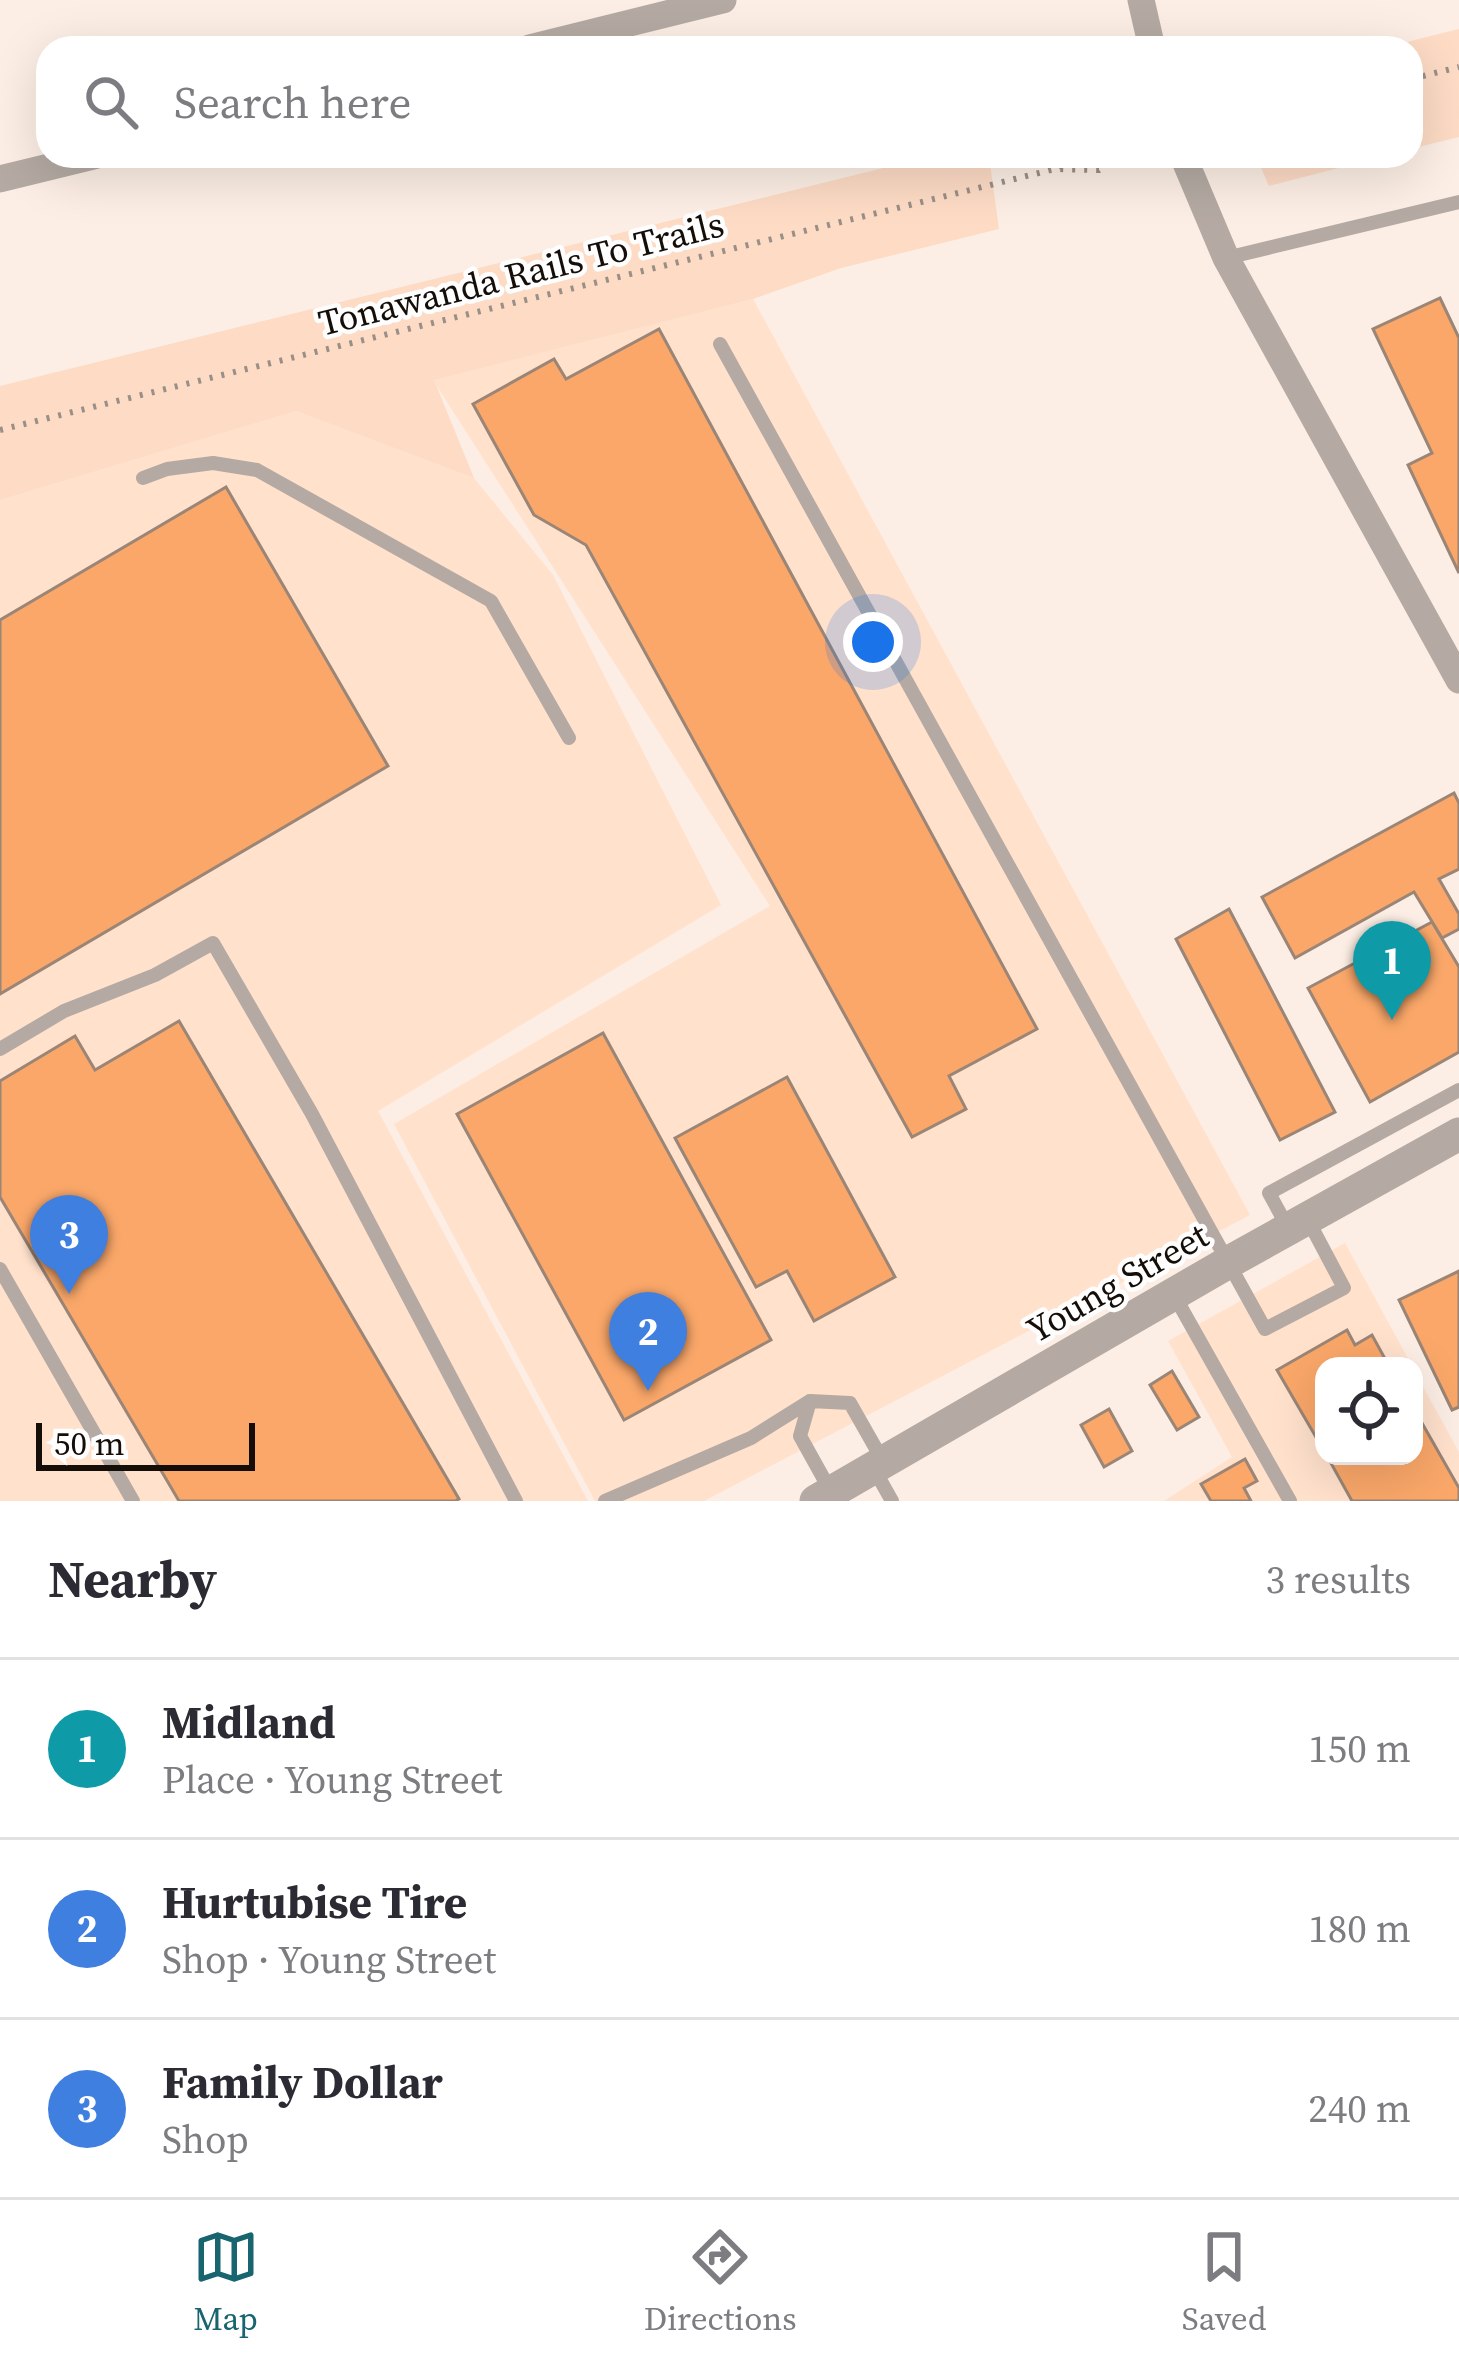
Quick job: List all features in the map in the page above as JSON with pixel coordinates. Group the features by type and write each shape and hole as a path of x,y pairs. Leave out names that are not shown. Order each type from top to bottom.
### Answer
{"street":[{"path":"578,36 723,0"},
{"path":"1141,0 1149,36"},
{"path":"0,179 45,168"},
{"path":"1188,168 1226,258 1459,680"},
{"name":"Young Street","path":"824,1497 1459,1134"}],"lane":[{"path":"1226,258 1459,202"},
{"path":"720,344 1265,1329 1344,1288 1269,1193 1459,1090"},
{"path":"142,478 212,464 257,470 491,601 568,738"},
{"path":"0,1049 64,1011 155,975 213,943 312,1114 516,1501"},
{"path":"0,1269 133,1501"},
{"path":"1174,1294 1290,1501"},
{"path":"810,1401 800,1436 824,1497"},
{"path":"605,1501 751,1438 810,1401 850,1403 892,1501"}],"path":[{"path":"1423,76 1459,67"},
{"name":"Tonawanda Rails To Trails","path":"0,430 1055,169 1102,168"}],"shaded area":[{"path":"1459,29 1459,137 1423,146 1423,38"},
{"path":"883,168 991,168 999,229 841,268 753,299 434,380 474,478 296,411 0,500 0,386"},
{"path":"1261,168 1339,168 1269,186"},
{"path":"753,299 1250,1215 704,1501 595,1501 394,1124 770,906 433,380"},
{"path":"296,411 474,478 553,575 721,905 378,1111 588,1501 0,1501 0,500"},
{"path":"1345,1243 1407,1357 1315,1357 1315,1465 1423,1465 1423,1386 1459,1452 1459,1501 1164,1501 1232,1457 1168,1341"}],"building":[{"path":"1440,298 1459,338 1459,573 1408,465 1432,453 1373,329"},
{"path":"659,329 1037,1029 949,1076 966,1109 912,1137 586,545 534,515 473,404 554,359 566,379"},
{"path":"226,487 388,766 0,994 0,620"},
{"path":"1454,793 1459,803 1459,869 1439,879 1459,914 1459,929 1442,938 1414,892 1295,958 1262,897"},
{"path":"1229,909 1335,1112 1280,1140 1176,939"},
{"path":"1432,922 1459,967 1459,1052 1370,1102 1308,988"},
{"path":"179,1021 459,1499 179,1501 0,1197 0,1081 75,1036 95,1070"},
{"path":"603,1033 771,1340 624,1420 457,1114"},
{"path":"787,1077 895,1277 814,1321 787,1271 756,1287 675,1138"},
{"path":"1459,1271 1459,1407 1452,1410 1399,1300"},
{"path":"1347,1330 1355,1345 1372,1335 1384,1357 1315,1357 1315,1435 1277,1370"},
{"path":"1172,1371 1199,1417 1177,1430 1150,1385"},
{"path":"1109,1409 1132,1451 1104,1467 1081,1425"},
{"path":"1423,1425 1459,1488 1459,1501 1352,1501 1332,1465 1423,1465"},
{"path":"1245,1459 1257,1481 1244,1488 1251,1501 1211,1501 1201,1484"}],"place":[{"name":"Midland","path":"1392,1020"},
{"name":"Family Dollar","path":"69,1294"},
{"name":"Hurtubise Tire","path":"648,1391"}]}
